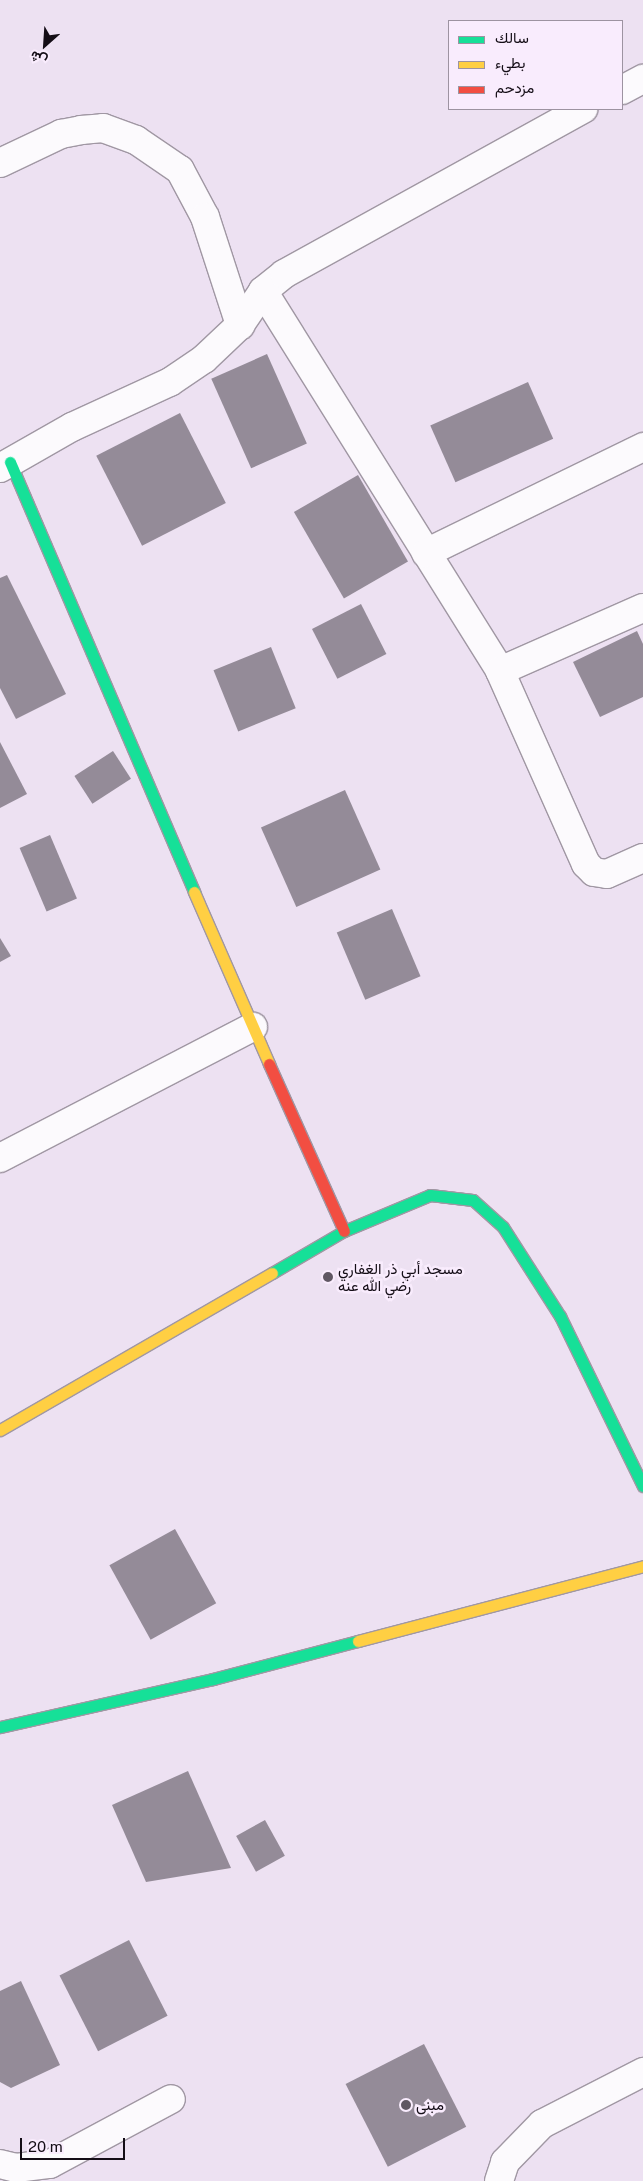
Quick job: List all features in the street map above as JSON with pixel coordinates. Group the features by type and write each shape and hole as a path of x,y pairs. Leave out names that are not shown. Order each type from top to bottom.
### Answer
{"street":[{"path":"623,89 643,79"},
{"path":"344,1231 5,465 72,427 170,382 204,359 240,324 263,291 284,274 582,110"},
{"path":"0,163 61,134 81,130 103,128 144,145 180,170 205,217 240,324"},
{"path":"263,291 500,671 586,864 594,872 607,874 643,858"},
{"path":"426,553 643,447"},
{"path":"500,671 643,608"},
{"path":"0,1158 253,1027"},
{"path":"0,1430 344,1231 430,1195 473,1200 503,1227 560,1316 643,1486"},
{"path":"0,1727 213,1679 643,1566"},
{"path":"499,2181 505,2162 542,2124 643,2072"},
{"path":"0,2164 16,2168 50,2164 171,2099"}],"building":[{"path":"267,354 307,444 251,468 211,379"},
{"path":"528,382 553,439 455,482 430,426"},
{"path":"180,413 226,503 142,546 96,456"},
{"path":"358,475 408,562 344,599 294,512"},
{"path":"7,575 66,694 16,719 0,688 0,578"},
{"path":"361,604 386,654 337,679 312,629"},
{"path":"637,631 643,644 643,697 600,717 573,662"},
{"path":"271,647 296,708 238,731 214,670"},
{"path":"0,742 27,794 0,808"},
{"path":"113,751 131,779 92,804 74,776"},
{"path":"345,790 380,869 296,907 261,827"},
{"path":"50,835 77,899 47,911 20,848"},
{"path":"392,909 421,976 365,1000 337,932"},
{"path":"0,938 11,956 0,962"},
{"path":"175,1529 216,1603 151,1640 109,1565"},
{"path":"188,1771 231,1868 146,1882 112,1805"},
{"path":"265,1820 285,1856 256,1872 236,1836"},
{"path":"129,1940 168,2016 98,2051 60,1975"},
{"path":"21,1981 60,2065 11,2088 0,2082 0,1991"},
{"name":"مبنى","path":"424,2044 466,2127 388,2167 346,2084"}],"traffic: fast":[{"path":"10,462 194,892"},
{"path":"272,1273 344,1231 430,1195 473,1200 503,1227 560,1316 643,1486"},
{"path":"0,1727 213,1679 358,1641"}],"traffic: slow":[{"path":"194,892 269,1064"},
{"path":"0,1430 272,1273"},
{"path":"358,1641 643,1566"}],"traffic: jam":[{"path":"269,1064 344,1231"}],"place":[{"name":"مسجد أبي ذر الغفاري رضي الله عنه","path":"328,1277"},
{"name":"مبنى","path":"406,2105"}]}
